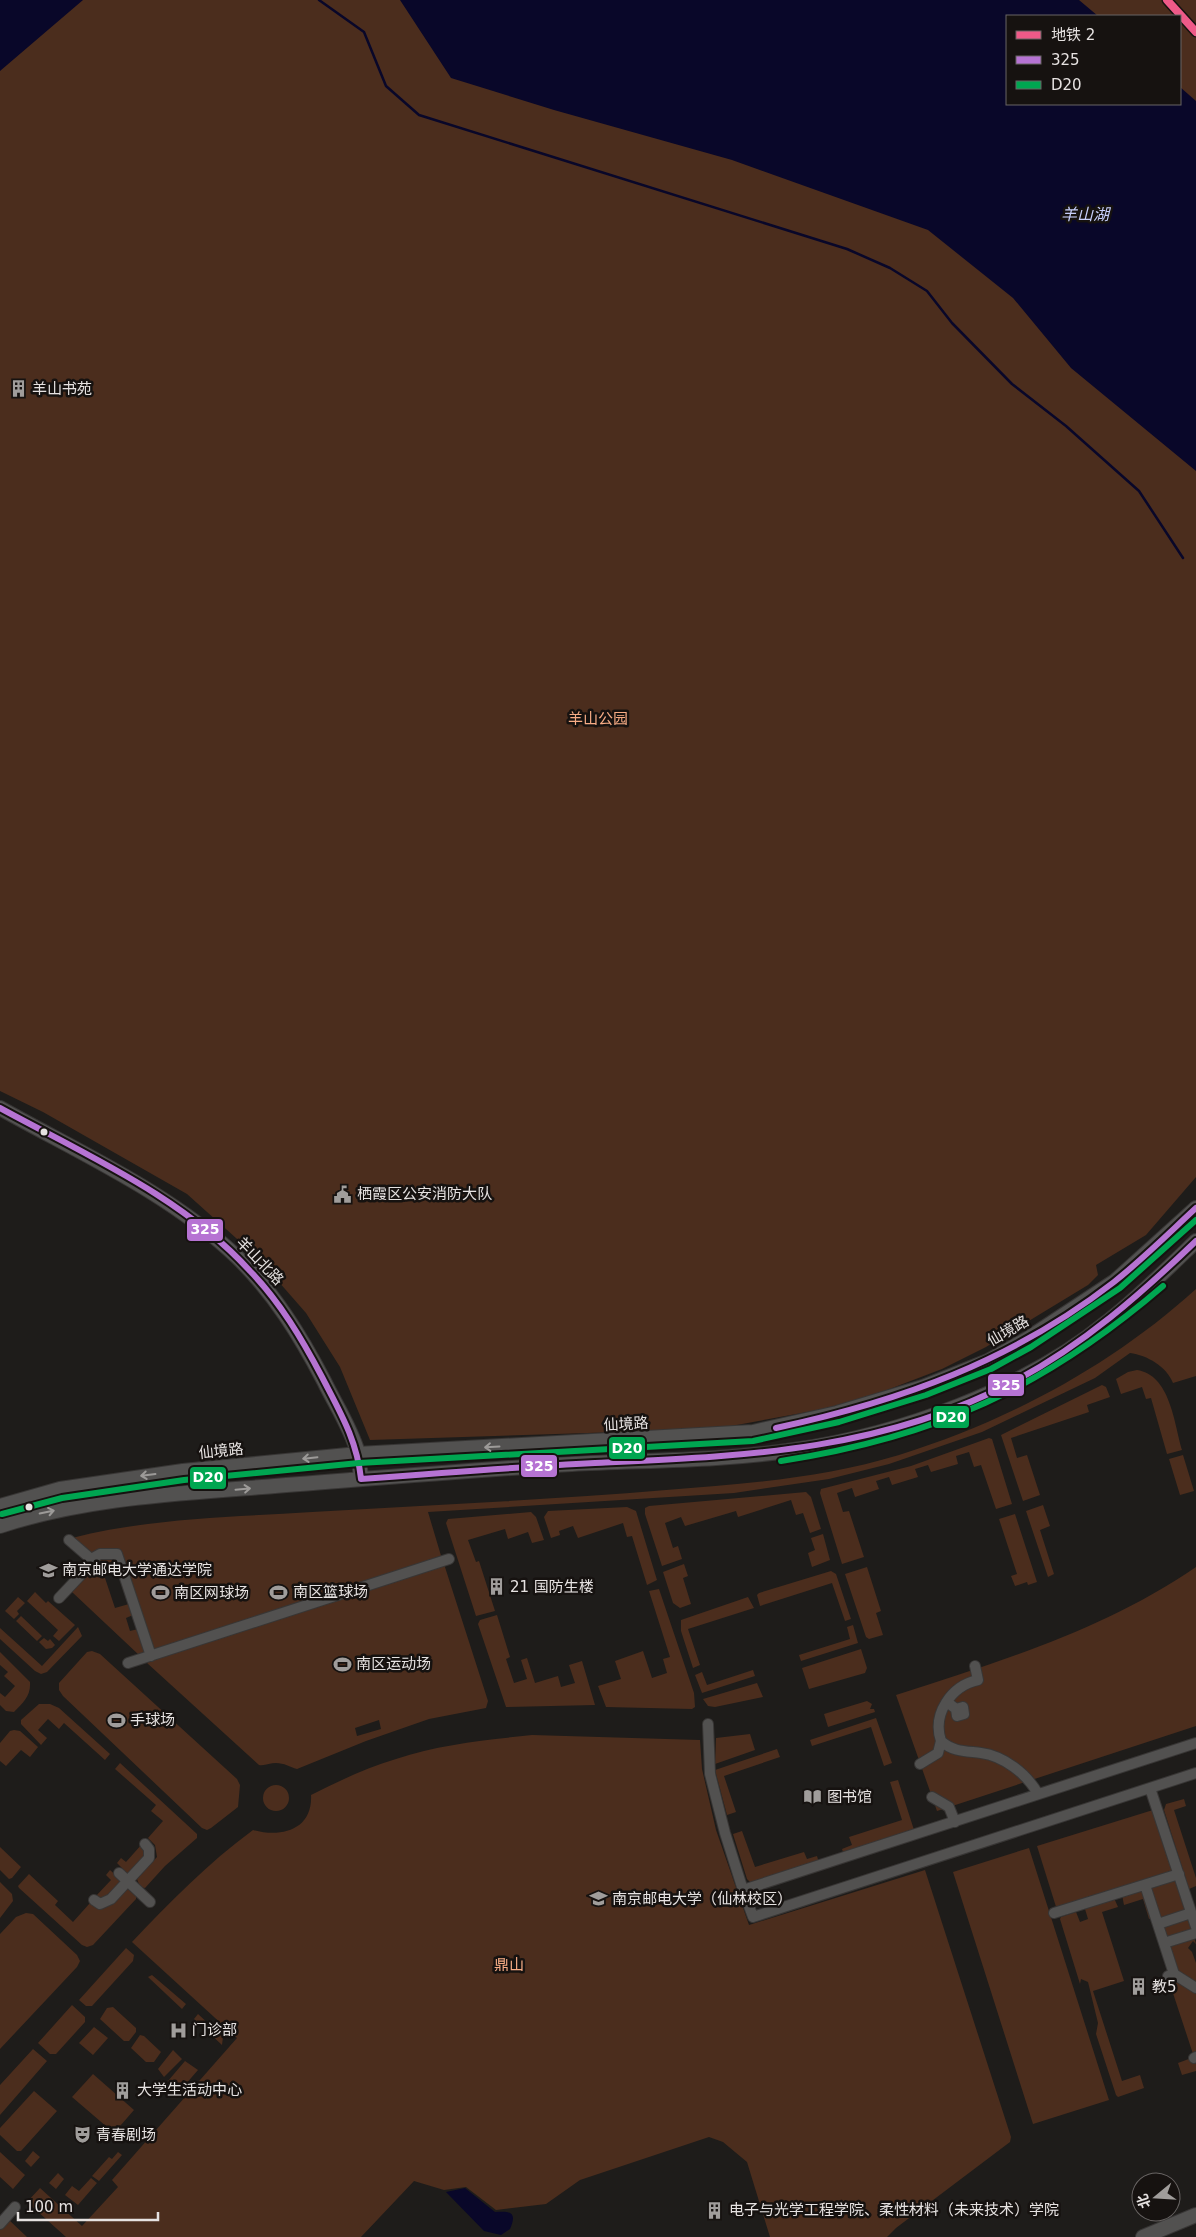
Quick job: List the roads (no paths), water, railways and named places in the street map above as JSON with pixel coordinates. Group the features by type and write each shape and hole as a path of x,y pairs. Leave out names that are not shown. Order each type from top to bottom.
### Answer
{"main road":[{"name":"羊山北路","path":"0,1108 159,1197 198,1224 237,1257 275,1300 300,1334 347,1426 358,1454 361,1479"},
{"name":"仙境路","path":"0,1506 60,1489 122,1478 358,1454 753,1432 838,1413 923,1387 988,1361 1027,1339 1116,1281 1196,1208"},
{"path":"0,1526 36,1514 131,1498 570,1464 748,1456 848,1440 904,1424 980,1397 1047,1362 1105,1324 1196,1241"},
{"path":"1143,2237 1196,2215"}],"street":[{"path":"59,1598 94,1561 69,1540"},
{"path":"91,1559 100,1554 117,1554 151,1656"},
{"path":"128,1663 449,1559"},
{"path":"920,1764 938,1753 941,1741 940,1714 957,1689 978,1680 975,1666"},
{"path":"947,1702 956,1710"},
{"path":"708,1724 710,1774 724,1833 752,1917 1196,1773"},
{"path":"941,1741 954,1750 992,1755 1024,1774 1031,1781 1038,1794"},
{"path":"743,1890 1196,1743"},
{"path":"1150,1788 1196,1927"},
{"path":"932,1797 949,1807 955,1822"},
{"path":"94,1900 100,1904 107,1903 129,1882 149,1858 149,1849 145,1844"},
{"path":"119,1872 150,1902"},
{"path":"1054,1913 1179,1874"},
{"path":"1145,1885 1164,1943 1171,1975 1196,1988"},
{"path":"1158,1924 1191,1913"},
{"path":"1164,1943 1196,1933"},
{"path":"0,2224 15,2207"}],"water":[{"path":"0,0 83,0 0,71"},
{"name":"羊山湖","path":"400,0 1079,0 1097,15 1006,15 1006,105 1181,105 1181,88 1196,101 1196,471 1071,368 1013,298 928,230 732,160 554,110 451,78"},
{"path":"465,2188 495,2212 511,2213 513,2219 510,2229 501,2235 484,2231 446,2192"}],"waterway":[{"path":"319,0 364,32 386,86 419,115 847,249 890,268 927,291 952,323 1012,384 1066,426 1139,491 1183,558"}],"metro line":[{"name":"2","path":"1167,0 1181,15"},
{"name":"2","path":"1181,15 1196,32"}],"place":[{"name":"羊山书苑","path":"18,389"},
{"name":"栖霞区公安消防大队","path":"343,1194"},
{"name":"南京邮电大学通达学院","path":"48,1570"},
{"name":"21 国防生楼","path":"496,1587"},
{"name":"南区篮球场","path":"279,1592"},
{"name":"南区网球场","path":"160,1593"},
{"name":"南区运动场","path":"342,1664"},
{"name":"手球场","path":"116,1720"},
{"name":"图书馆","path":"813,1797"},
{"name":"南京邮电大学（仙林校区）","path":"598,1899"},
{"name":"教5","path":"1138,1987"},
{"name":"门诊部","path":"178,2030"},
{"name":"大学生活动中心","path":"123,2090"},
{"name":"青春剧场","path":"82,2135"},
{"name":"电子与光学工程学院、柔性材料（未来技术）学院","path":"715,2210"}],"park label":[{"name":"羊山公园","path":"598,719"},
{"name":"鼎山","path":"509,1965"}]}
